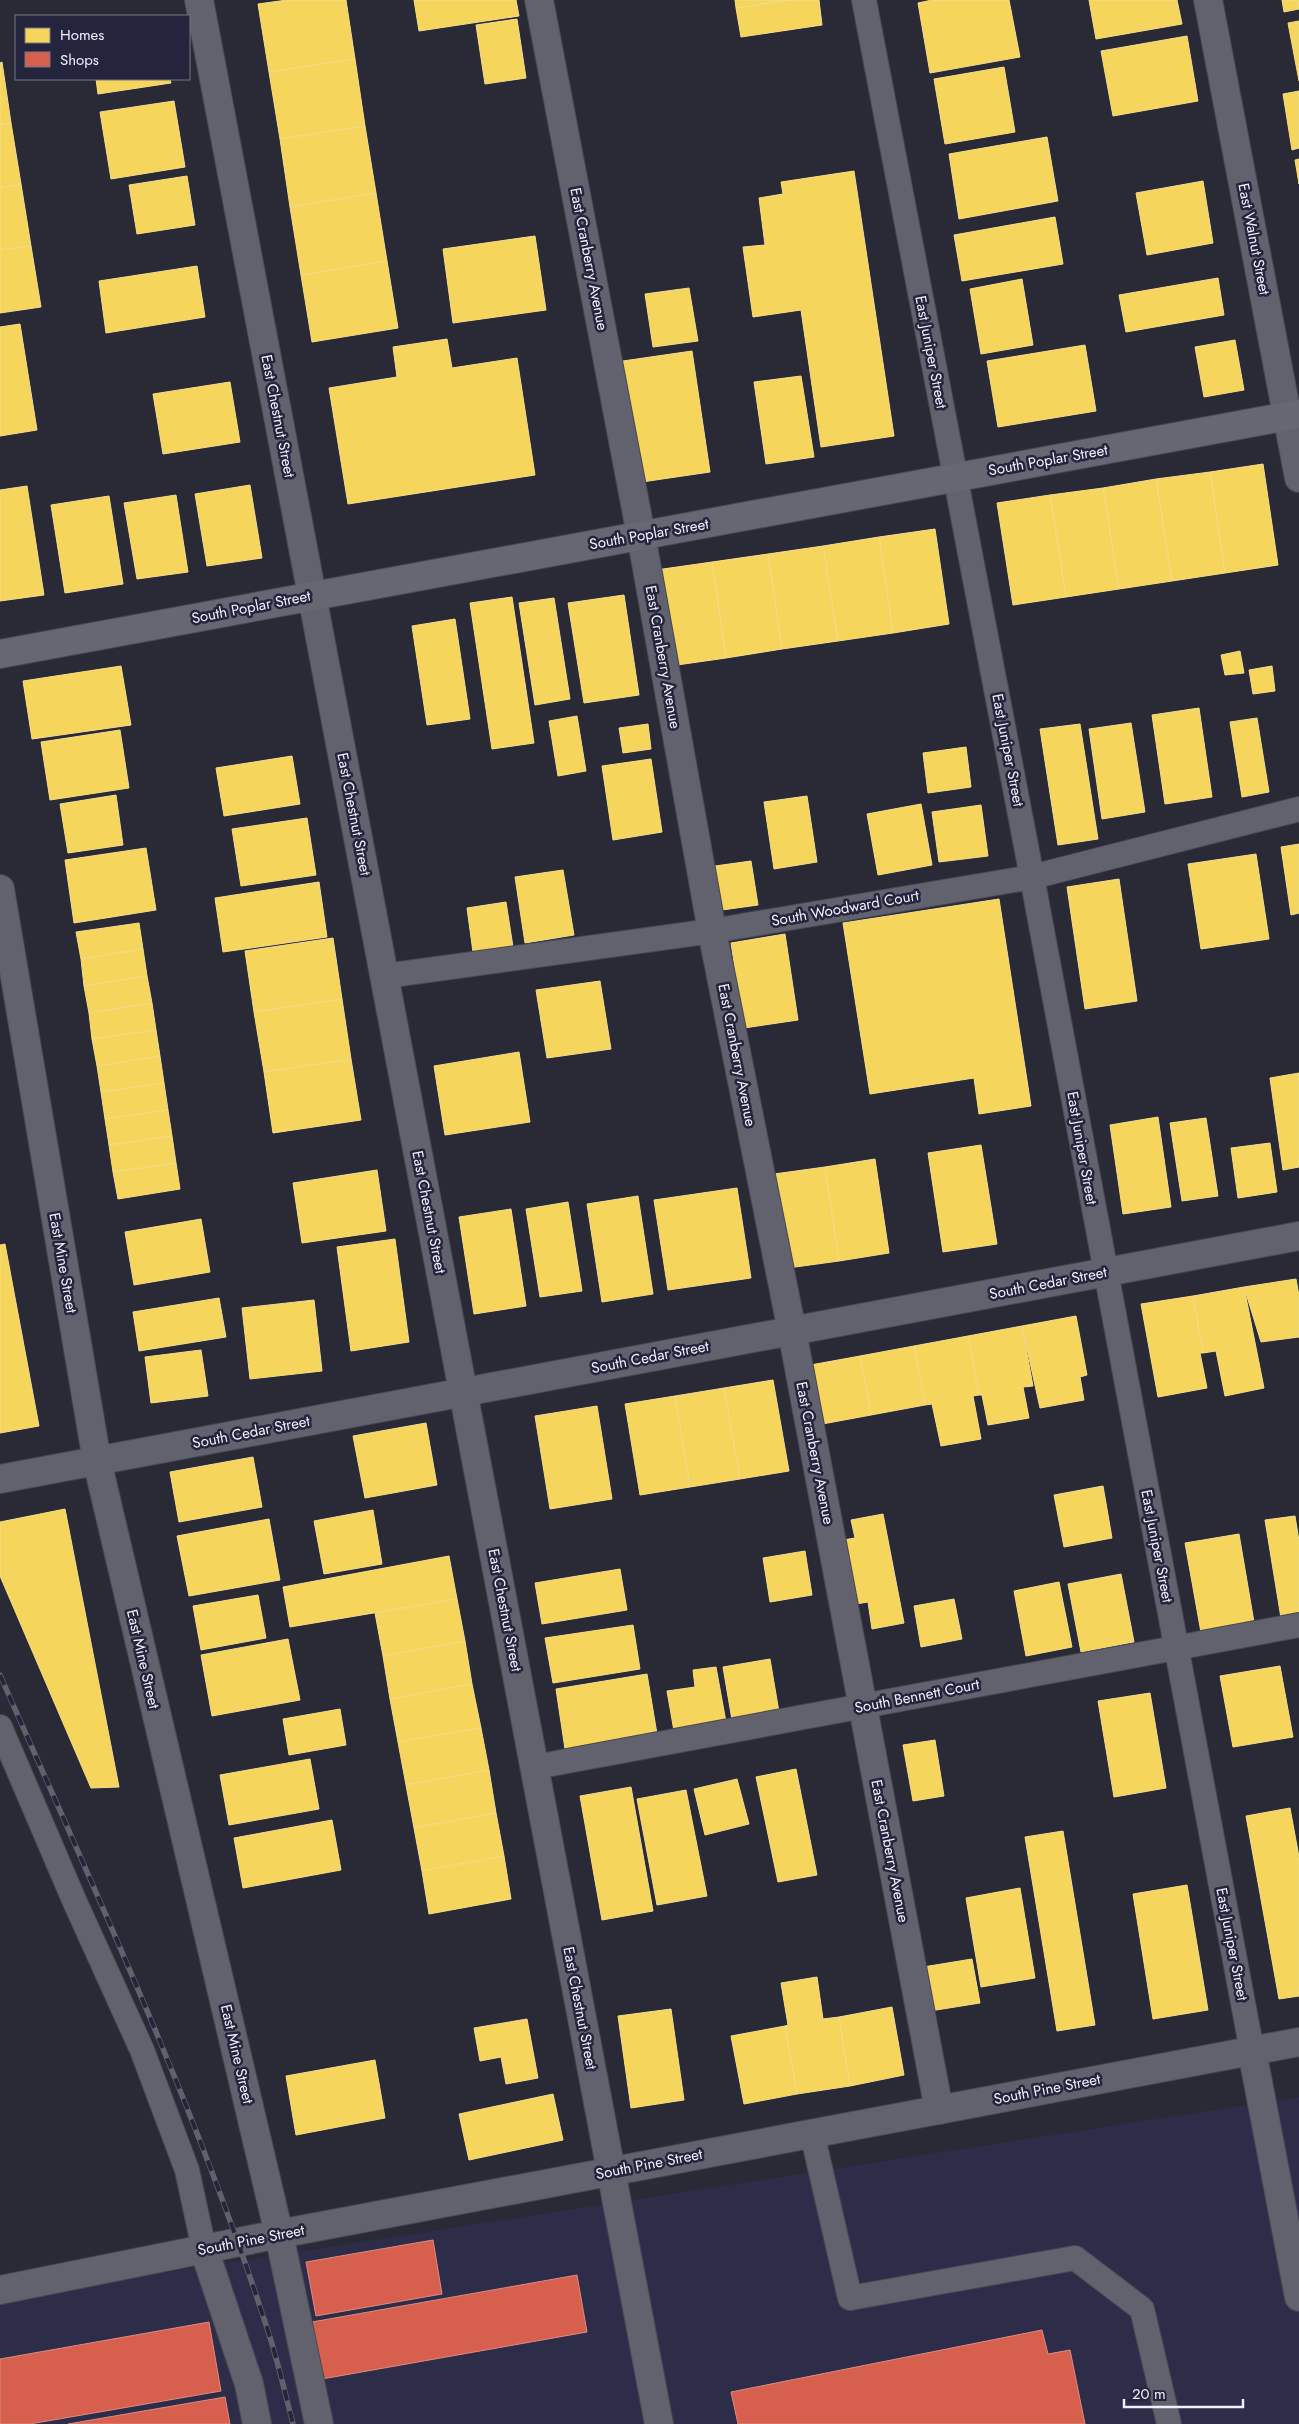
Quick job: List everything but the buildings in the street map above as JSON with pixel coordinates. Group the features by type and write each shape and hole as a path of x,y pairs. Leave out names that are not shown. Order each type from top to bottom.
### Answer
{"main road":[{"name":"South Poplar Street","path":"0,654 1293,415"}],"street":[{"name":"East Chestnut Street","path":"199,0 659,2424"},
{"name":"East Cranberry Avenue","path":"540,0 641,535 712,931 792,1331 940,2110"},
{"name":"East Walnut Street","path":"1208,0 1293,415 1299,478"},
{"name":"East Mine Street","path":"0,888 97,1461 279,2234 318,2424"},
{"name":"South Cedar Street","path":"0,1479 1299,1236"},
{"name":"South Pine Street","path":"0,2290 279,2234 1299,2042"},
{"name":"East Juniper Street","path":"1252,2051 1299,2296"},
{"path":"204,2249 249,2384 257,2424"}],"lane":[{"name":"East Juniper Street","path":"864,0 1032,877 1252,2051"},
{"name":"South Woodward Court","path":"385,976 712,931 1032,877 1299,809"},
{"name":"South Bennett Court","path":"534,1767 1299,1624"},
{"path":"0,1727 74,1900 142,2050 187,2170 204,2249"},
{"path":"812,2133 850,2298 1075,2258 1142,2309 1169,2424"}],"shaded area":[{"path":"1299,2097 1299,2424 0,2424 0,2298"}],"railway":[{"path":"0,1675 140,1994 205,2155 236,2237 268,2332 293,2424"}]}
